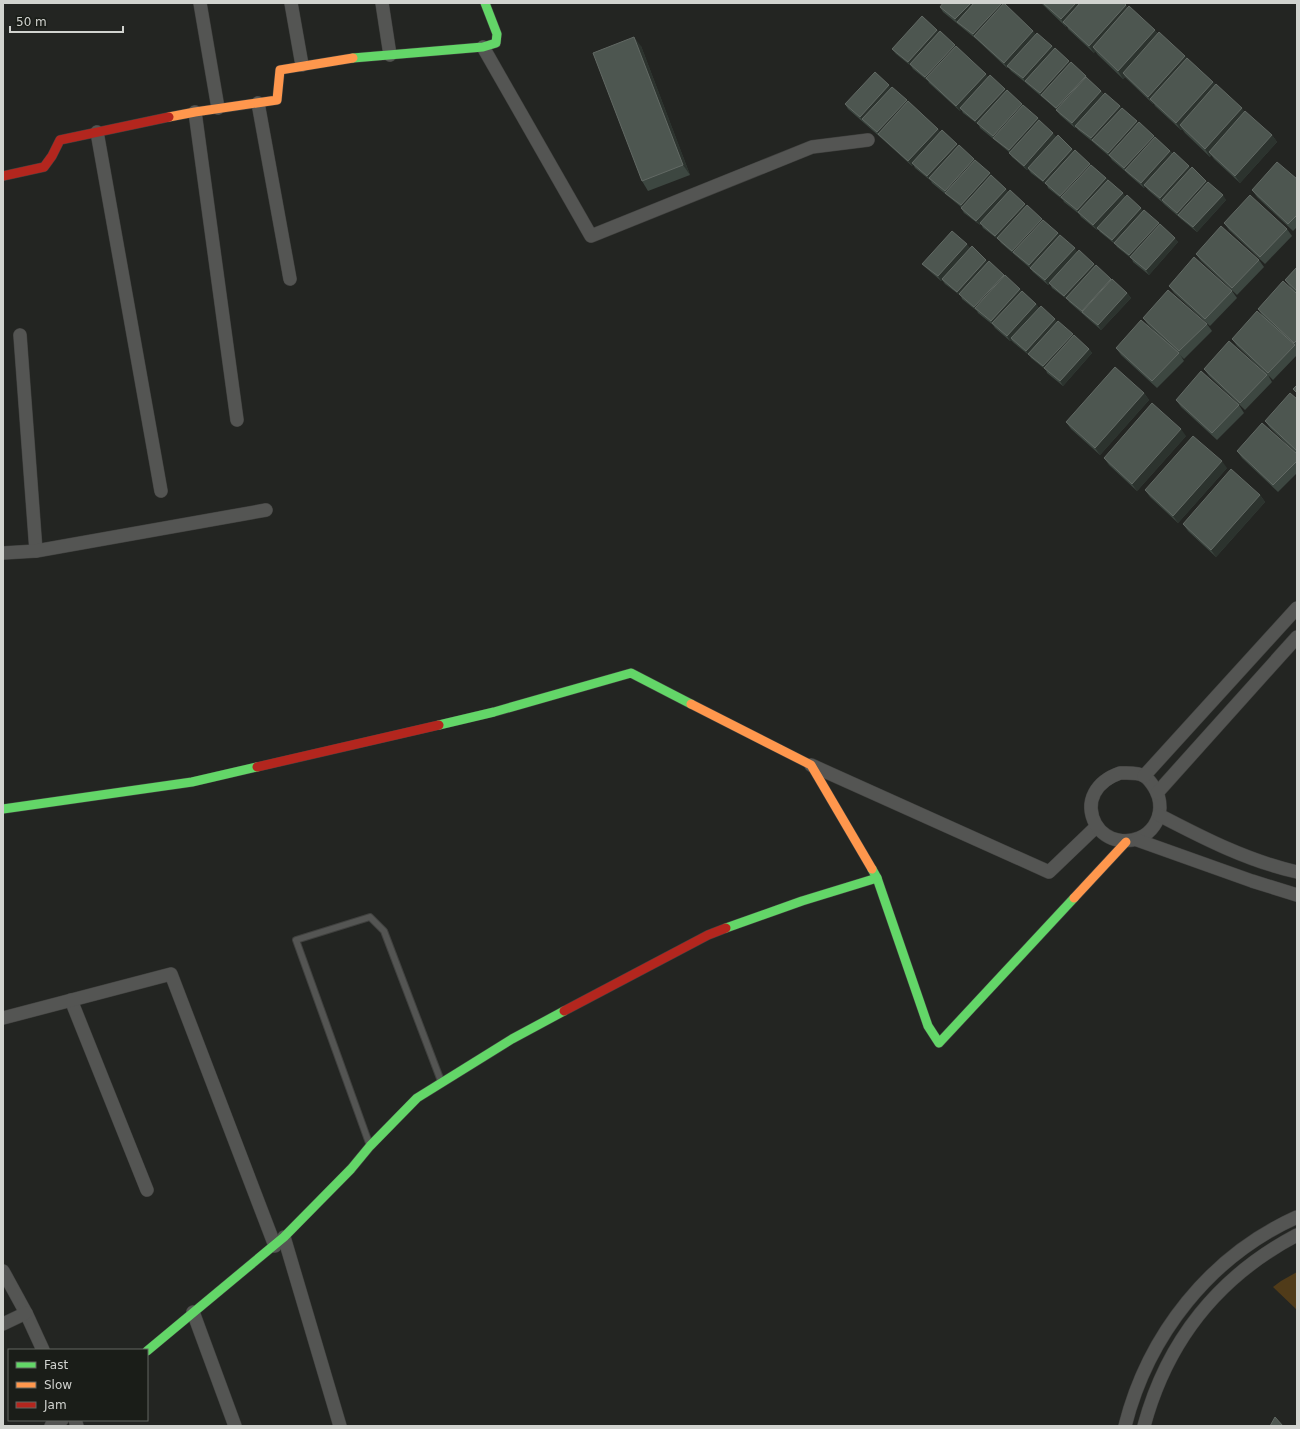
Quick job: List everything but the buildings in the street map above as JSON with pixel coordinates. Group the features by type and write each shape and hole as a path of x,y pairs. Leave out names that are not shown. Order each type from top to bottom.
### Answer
{"street":[{"path":"200,3 218,108"},
{"path":"291,3 302,65"},
{"path":"382,3 390,55"},
{"path":"3,176 44,167 52,156 60,140 195,112 277,100 280,70 302,65 390,55 484,47 496,43 496,34 484,3"},
{"path":"484,47 591,236 812,147 868,140"},
{"path":"258,103 290,279"},
{"path":"195,112 237,420"},
{"path":"97,132 161,491"},
{"path":"20,335 36,551"},
{"path":"3,553 36,551 266,510"},
{"path":"1144,776 1297,608"},
{"path":"1157,793 1297,637"},
{"path":"3,809 192,782 494,712 631,673 811,764 1049,872 1097,826"},
{"path":"811,764 877,878 928,1026 939,1043 1131,841 1147,834 1155,826 1159,815 1160,804 1157,793 1151,783 1144,776 1131,773 1120,772 1109,776 1100,784 1094,793 1091,804 1092,816 1097,826 1104,834 1114,840 1131,841 1297,895"},
{"path":"1159,815 1218,845 1285,870 1297,872"},
{"path":"148,1350 279,1242 351,1169 370,1146 416,1098 512,1039 708,935 802,901 877,878"},
{"path":"3,1018 171,974 279,1242 340,1426"},
{"path":"71,1000 146,1190"},
{"path":"1125,1426 1136,1389 1145,1367 1160,1340 1182,1307 1214,1273 1232,1257 1270,1230 1297,1217"},
{"path":"1144,1426 1156,1388 1164,1370 1183,1336 1194,1320 1220,1291 1239,1273 1265,1254 1297,1235"},
{"path":"3,1271 26,1313 43,1349"},
{"path":"193,1312 234,1426"},
{"path":"3,1324 26,1313"},
{"path":"51,1426 60,1421"}],"lane":[{"path":"370,1146 296,940 370,917 384,931 442,1082"}],"shaded area":[{"path":"1297,1272 1297,1310 1273,1287"}],"traffic: fast":[{"path":"353,58 483,47 496,43 497,34 485,3"},
{"path":"439,725 494,712 631,673 691,704"},
{"path":"3,809 192,782 257,767"},
{"path":"872,869 877,878 928,1026 939,1043 1074,898"},
{"path":"726,928 802,901 877,878"},
{"path":"148,1350 284,1237 351,1169 370,1146 417,1098 512,1039 564,1011"}],"traffic: slow":[{"path":"169,117 277,100 280,70 353,58"},
{"path":"691,704 811,765 872,869"},
{"path":"1074,898 1126,842"}],"traffic: jam":[{"path":"3,176 44,167 52,156 60,140 169,117"},
{"path":"257,767 439,725"},
{"path":"564,1011 708,935 726,928"}]}
